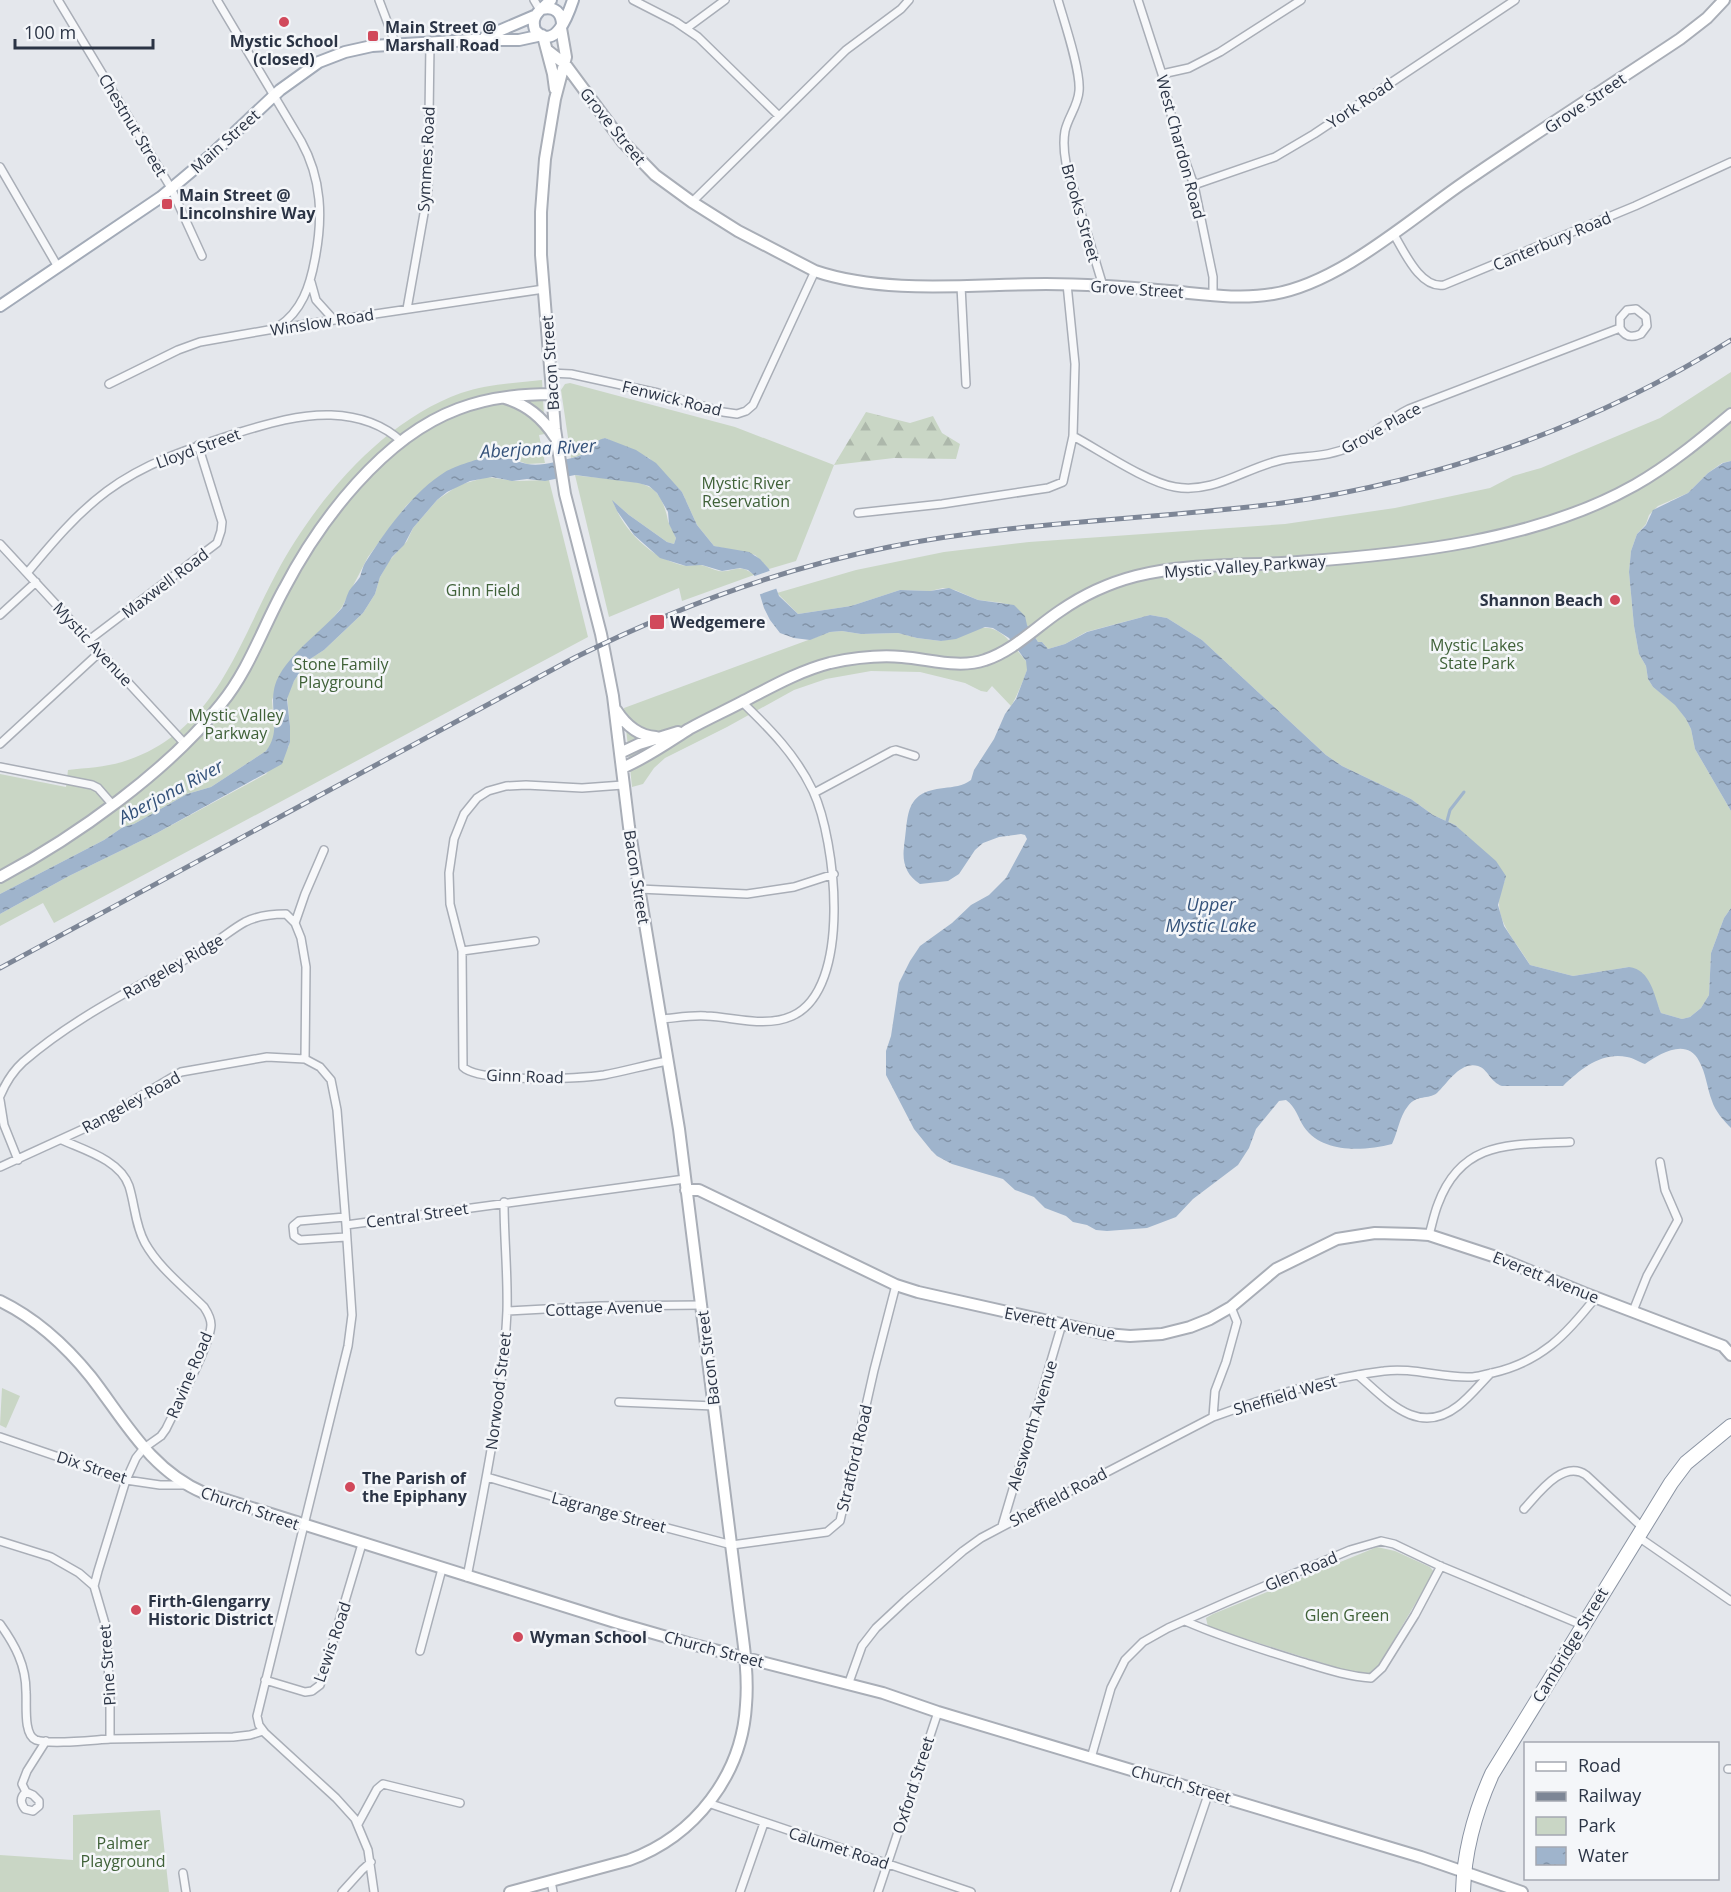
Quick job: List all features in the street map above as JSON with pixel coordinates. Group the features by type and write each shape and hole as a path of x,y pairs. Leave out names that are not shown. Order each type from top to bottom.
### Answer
{"highway":[{"name":"Cambridge Street","path":"1463,1892 1463,1872 1473,1825 1492,1774 1640,1532 1686,1463 1731,1426"}],"main road":[{"name":"Main Street","path":"472,40 506,29 551,0"},
{"path":"561,27 562,19 558,12 549,8 538,9 534,27 542,36 555,35 561,27 573,0"},
{"name":"Grove Street","path":"547,50 565,64 632,153 655,175 738,231 826,275 879,283 961,286 1067,284 1213,295 1259,296 1301,288 1332,273 1680,39 1707,18 1724,0"},
{"name":"Bacon Street","path":"510,1892 552,1886 648,1853 668,1841 698,1816 718,1790 735,1758 743,1731 746,1704 745,1658 732,1545 686,1184 623,785 604,645 563,484 556,439 541,242 542,184 555,99 566,54 561,27"},
{"name":"Main Street","path":"0,306 171,188 211,155 274,95 308,69 332,57 366,47 472,40 519,40 542,36"},
{"name":"Bacon Street","path":"542,36 554,80 555,99"},
{"path":"0,877 58,842 112,804 185,744 216,711 234,687 284,589 320,530 354,488 402,442 451,412 502,397 552,394"},
{"path":"502,397 532,411 546,424 556,439"},
{"name":"Mystic Valley Parkway","path":"621,768 692,728 797,674 826,664 849,659 898,657 970,663 987,660 1012,646 1060,611 1118,582 1170,569 1274,564 1399,553 1486,537 1538,524 1600,502 1632,486 1679,456 1731,414"},
{"path":"614,706 633,729 645,736 659,737"},
{"name":"Mystic Valley Parkway","path":"620,753 630,747 692,728"},
{"name":"Everett Avenue","path":"686,1184 896,1285 918,1292 1106,1334 1130,1336 1162,1334 1190,1327 1231,1307 1276,1269 1337,1239 1375,1233 1430,1235 1496,1257 1723,1346 1731,1355"},
{"name":"Church Street","path":"0,1301 43,1329 77,1360 144,1448 163,1469 186,1485 218,1498 660,1635 883,1693 938,1712 1421,1857 1522,1892"}],"street":[{"name":"Chestnut Street","path":"58,0 171,188 202,256"},
{"path":"217,0 305,147 318,183 321,226 311,281 295,311 274,329"},
{"path":"379,0 396,45"},
{"path":"633,0 687,28 704,41 779,116"},
{"path":"687,28 726,0"},
{"path":"692,202 851,45 901,9 909,0"},
{"name":"Brooks Street","path":"1058,0 1077,70 1080,90 1074,111 1065,129 1063,147 1103,286"},
{"name":"West Chardon Road","path":"1138,0 1162,75 1176,136 1194,185 1212,277 1213,295"},
{"path":"1162,75 1189,68 1220,52 1301,0"},
{"name":"York Road","path":"1194,185 1275,158 1515,0"},
{"name":"Symmes Road","path":"407,309 428,190 430,43"},
{"name":"Canterbury Road","path":"1393,233 1423,279 1433,285 1441,286 1635,206 1731,162"},
{"path":"0,167 58,267"},
{"name":"Fenwick Road","path":"550,373 582,376 658,393 723,412 737,414 746,411 753,405 815,271"},
{"path":"311,281 316,300 334,320"},
{"path":"858,513 942,504 1057,486 1065,480 1073,436 1075,364 1067,284"},
{"path":"961,286 966,384"},
{"name":"Winslow Road","path":"109,384 194,343 544,289"},
{"name":"Grove Place","path":"1636,309 1646,316 1647,326 1641,334 1631,337 1620,328 1620,318 1627,310 1636,309"},
{"name":"Grove Place","path":"1073,436 1160,483 1179,488 1211,485 1281,460 1326,456 1340,451 1359,442 1409,409 1620,328"},
{"name":"Lloyd Street","path":"27,573 65,528 108,491 148,466 198,445 282,421 325,415 349,417 370,423 384,429 402,442"},
{"name":"Maxwell Road","path":"89,640 217,543 222,522 198,445"},
{"name":"Mystic Avenue","path":"0,544 185,744"},
{"path":"0,615 36,582"},
{"path":"0,744 100,652"},
{"path":"661,1019 705,1016 762,1022 779,1021 802,1010 820,988 825,974 833,922 834,874 828,836 814,793 798,764 778,737 742,702"},
{"path":"814,793 892,751 896,750 915,756"},
{"path":"0,767 92,784 112,804"},
{"name":"Ginn Road","path":"623,785 582,788 512,785 488,791 477,798 464,814 458,826 449,865 450,904 462,951 463,1067 470,1072 505,1077 561,1078 602,1075 667,1061"},
{"path":"324,850 295,923 301,938 306,967 304,1059 320,1067 331,1080 337,1110 345,1221 299,1221 293,1226 292,1231 294,1236 300,1240 346,1237"},
{"path":"639,889 747,894 794,887 834,874"},
{"name":"Rangeley Ridge","path":"0,1098 7,1079 21,1063 54,1038 93,1012 208,947 246,921 271,914 286,914 295,923"},
{"path":"462,951 535,941"},
{"name":"Rangeley Road","path":"0,1167 62,1140 181,1072 267,1057 304,1059"},
{"path":"0,1098 4,1125 18,1160"},
{"name":"Ravine Road","path":"62,1140 104,1159 119,1171 128,1184 141,1236 147,1246 160,1263 204,1307 210,1319 210,1331 202,1353 166,1429 161,1436 144,1448"},
{"path":"1430,1235 1438,1204 1447,1184 1461,1166 1471,1158 1482,1151 1514,1144 1570,1142"},
{"path":"1633,1311 1647,1276 1678,1220 1665,1190 1660,1162"},
{"name":"Central Street","path":"263,1731 258,1722 257,1713 351,1330 352,1315 345,1221 686,1184"},
{"name":"Norwood Street","path":"467,1577 487,1477 507,1311 504,1202"},
{"name":"Stratford Road","path":"732,1545 827,1532 840,1521 896,1285"},
{"name":"Sheffield West","path":"1213,1417 1297,1388 1386,1370 1470,1377 1506,1370 1534,1358 1574,1324 1596,1297"},
{"name":"Cottage Avenue","path":"507,1311 600,1306 702,1305"},
{"path":"1213,1417 1215,1391 1237,1322 1231,1307"},
{"name":"Alesworth Avenue","path":"1002,1526 1062,1324"},
{"name":"Sheffield West","path":"1358,1375 1402,1412 1425,1419 1440,1416 1457,1407 1491,1373"},
{"path":"618,1402 714,1406"},
{"name":"Sheffield Road","path":"848,1685 862,1646 876,1628 941,1569 981,1538 1213,1417"},
{"name":"Dix Street","path":"0,1437 126,1480 160,1485 186,1485"},
{"path":"0,1541 51,1557 79,1573 94,1586 126,1480 136,1458 144,1448"},
{"path":"1524,1509 1565,1472 1574,1470 1586,1474 1640,1532 1731,1601"},
{"name":"Lagrange Street","path":"487,1477 599,1510 732,1545"},
{"name":"Glen Road","path":"1091,1758 1111,1688 1125,1660 1143,1642 1168,1628 1341,1554 1381,1541 1394,1544 1582,1625"},
{"name":"Lewis Road","path":"265,1680 305,1692 312,1691 320,1685 362,1544"},
{"path":"1185,1621 1226,1639 1288,1658 1350,1676 1371,1678 1382,1668 1415,1615 1441,1566"},
{"path":"420,1651 442,1569"},
{"name":"Pine Street","path":"94,1586 106,1627 110,1739"},
{"path":"0,1624 15,1646 22,1665 26,1689 27,1728 32,1738 46,1741 233,1737 263,1731 345,1806 358,1824 366,1842 375,1891"},
{"name":"Oxford Street","path":"878,1892 938,1712"},
{"path":"26,1792 22,1784 24,1777 46,1741"},
{"path":"358,1824 382,1784 460,1803"},
{"path":"1175,1892 1209,1792"},
{"name":"Calumet Road","path":"708,1803 971,1892"},
{"path":"740,1892 764,1823"},
{"path":"342,1892 371,1862"},
{"path":"183,1873 186,1892"}],"green space":[{"name":"Mystic Lakes State Park","path":"1731,372 1731,461 1722,463 1688,493 1658,506 1649,515 1646,524 1637,534 1631,551 1629,572 1634,626 1639,654 1646,666 1648,679 1653,687 1675,704 1686,719 1691,729 1695,749 1731,811 1731,908 1724,918 1711,953 1709,995 1701,1008 1690,1017 1682,1019 1661,1013 1654,996 1629,967 1573,976 1530,965 1510,935 1501,915 1500,893 1505,880 1481,850 1455,825 1433,815 1411,799 1342,766 1326,755 1202,640 1167,618 1150,615 1086,632 1065,644 1048,649 1042,642 1038,642 1027,625 1003,603 978,600 955,590 943,588 930,591 900,590 851,606 798,614 777,593 856,570 944,552 1029,542 1285,524 1395,508 1490,488 1513,476 1541,468 1660,418"},
{"name":"Mystic Valley Parkway","path":"542,380 545,434 539,435 545,463 527,464 508,457 490,456 426,487 406,506 368,557 342,607 323,630 302,648 284,669 272,700 275,736 266,751 211,787 187,794 0,894 0,774 66,787 68,770 122,762 153,749 179,731 200,710 218,686 292,547 330,492 353,467 404,423 432,406 461,393 481,388"},
{"name":"Mystic River Reservation","path":"570,383 735,427 834,465 796,561 769,569 755,555 714,546 697,525 682,492 649,458 605,438 586,452 571,458 561,390 565,384"},
{"path":"866,412 910,423 933,416 942,433 960,444 956,459 894,458 834,465"},
{"path":"575,475 630,481 650,487 656,492 676,538 674,544 667,542 613,501 632,533 641,543 663,558 687,566 701,565 719,571 744,569 754,575 682,601 679,588 609,617"},
{"name":"Ginn Field","path":"487,477 516,481 549,480 588,637 54,923 43,903 0,926 0,914 266,774 289,746 287,695 307,661 324,650 363,613 375,594 380,577 389,561 437,500 459,485"},
{"path":"981,628 994,629 999,632 1026,661 1028,667 1011,706 992,686 987,692 981,691 965,683 920,672 871,671 826,679 794,690 665,758 654,768 643,784 632,787 624,708 830,632 898,633 941,641"},
{"path":"2,1388 20,1396 6,1428 0,1425"},
{"name":"Glen Green","path":"1377,1547 1395,1551 1430,1567 1434,1572 1379,1665 1368,1674 1357,1674 1208,1627 1206,1618 1213,1614"},
{"name":"Palmer Playground","path":"160,1810 169,1892 0,1892 0,1855 73,1860 73,1815"}],"water":[{"name":"Upper Mystic Lake","path":"605,438 636,450 656,463 682,492 697,525 714,546 749,552 760,559 769,569 779,596 798,614 851,606 900,590 930,591 949,588 978,600 1014,605 1025,616 1027,625 1038,642 1042,642 1048,649 1065,644 1087,632 1150,615 1167,618 1202,640 1326,755 1342,766 1411,799 1433,815 1455,825 1496,861 1506,876 1498,905 1504,926 1530,965 1573,976 1629,967 1636,969 1651,984 1661,1013 1682,1019 1690,1017 1701,1008 1709,995 1711,953 1724,918 1731,908 1731,1128 1713,1105 1699,1061 1687,1050 1665,1052 1645,1064 1632,1058 1618,1056 1600,1059 1584,1068 1563,1086 1502,1086 1484,1070 1471,1065 1454,1074 1437,1093 1411,1102 1403,1115 1392,1144 1357,1149 1322,1142 1304,1127 1295,1109 1286,1100 1279,1101 1256,1129 1249,1148 1238,1165 1193,1199 1176,1217 1147,1228 1107,1231 1096,1230 1073,1222 1066,1216 1045,1208 1034,1197 1015,1190 1003,1179 952,1164 937,1156 914,1129 886,1075 886,1051 891,1036 899,983 920,946 952,923 971,905 989,895 1006,878 1027,839 1021,834 999,837 983,843 975,850 959,874 948,881 920,884 911,877 904,863 908,816 910,807 921,795 931,790 961,785 971,780 974,770 994,739 1005,714 1016,699 1027,670 1026,661 1009,638 993,628 985,627 956,639 941,641 898,633 861,634 842,631 830,632 810,640 780,633 764,608 754,575 748,570 740,568 722,571 702,565 686,566 660,558 634,535 612,500 667,542 674,544 676,538 669,524 668,512 657,493 649,486 575,475 545,481 527,479 512,481 492,477 470,481 447,492 413,528 404,545 392,557 380,577 375,594 363,613 324,650 307,661 294,681 287,699 290,742 282,764 157,833 69,876 0,914 0,894 187,794 211,787 266,751 274,733 273,694 280,674 301,648 342,608 349,591 360,577 364,564 383,536 401,512 434,480 455,467 492,456 501,456 532,465 572,458 584,454"},
{"path":"1731,461 1731,811 1695,749 1691,729 1686,719 1675,705 1653,687 1648,679 1646,666 1639,654 1634,626 1629,572 1631,551 1637,534 1646,525 1653,510 1688,493 1708,473 1723,463"}],"pier":[{"path":"772,570 778,588 758,595 752,577"}],"waterway":[{"path":"1447,821 1450,810 1464,792"}],"railway":[{"path":"0,968 574,658 650,623 728,592 848,556 938,538 1036,526 1282,503 1400,480 1458,464 1571,423 1679,371 1731,340"}],"place":[{"name":"Mystic School (closed)","path":"284,22"},
{"name":"Main Street @ Marshall Road","path":"373,36"},
{"name":"Main Street @ Lincolnshire Way","path":"167,204"},
{"name":"Shannon Beach","path":"1615,600"},
{"name":"Wedgemere","path":"657,622"},
{"name":"The Parish of the Epiphany","path":"350,1487"},
{"name":"Firth-Glengarry Historic District","path":"136,1610"},
{"name":"Wyman School","path":"518,1637"}],"water label":[{"name":"Aberjona River","path":"538,449"},
{"name":"Aberjona River","path":"171,792"}],"park label":[{"name":"Stone Family Playground","path":"341,673"}]}
